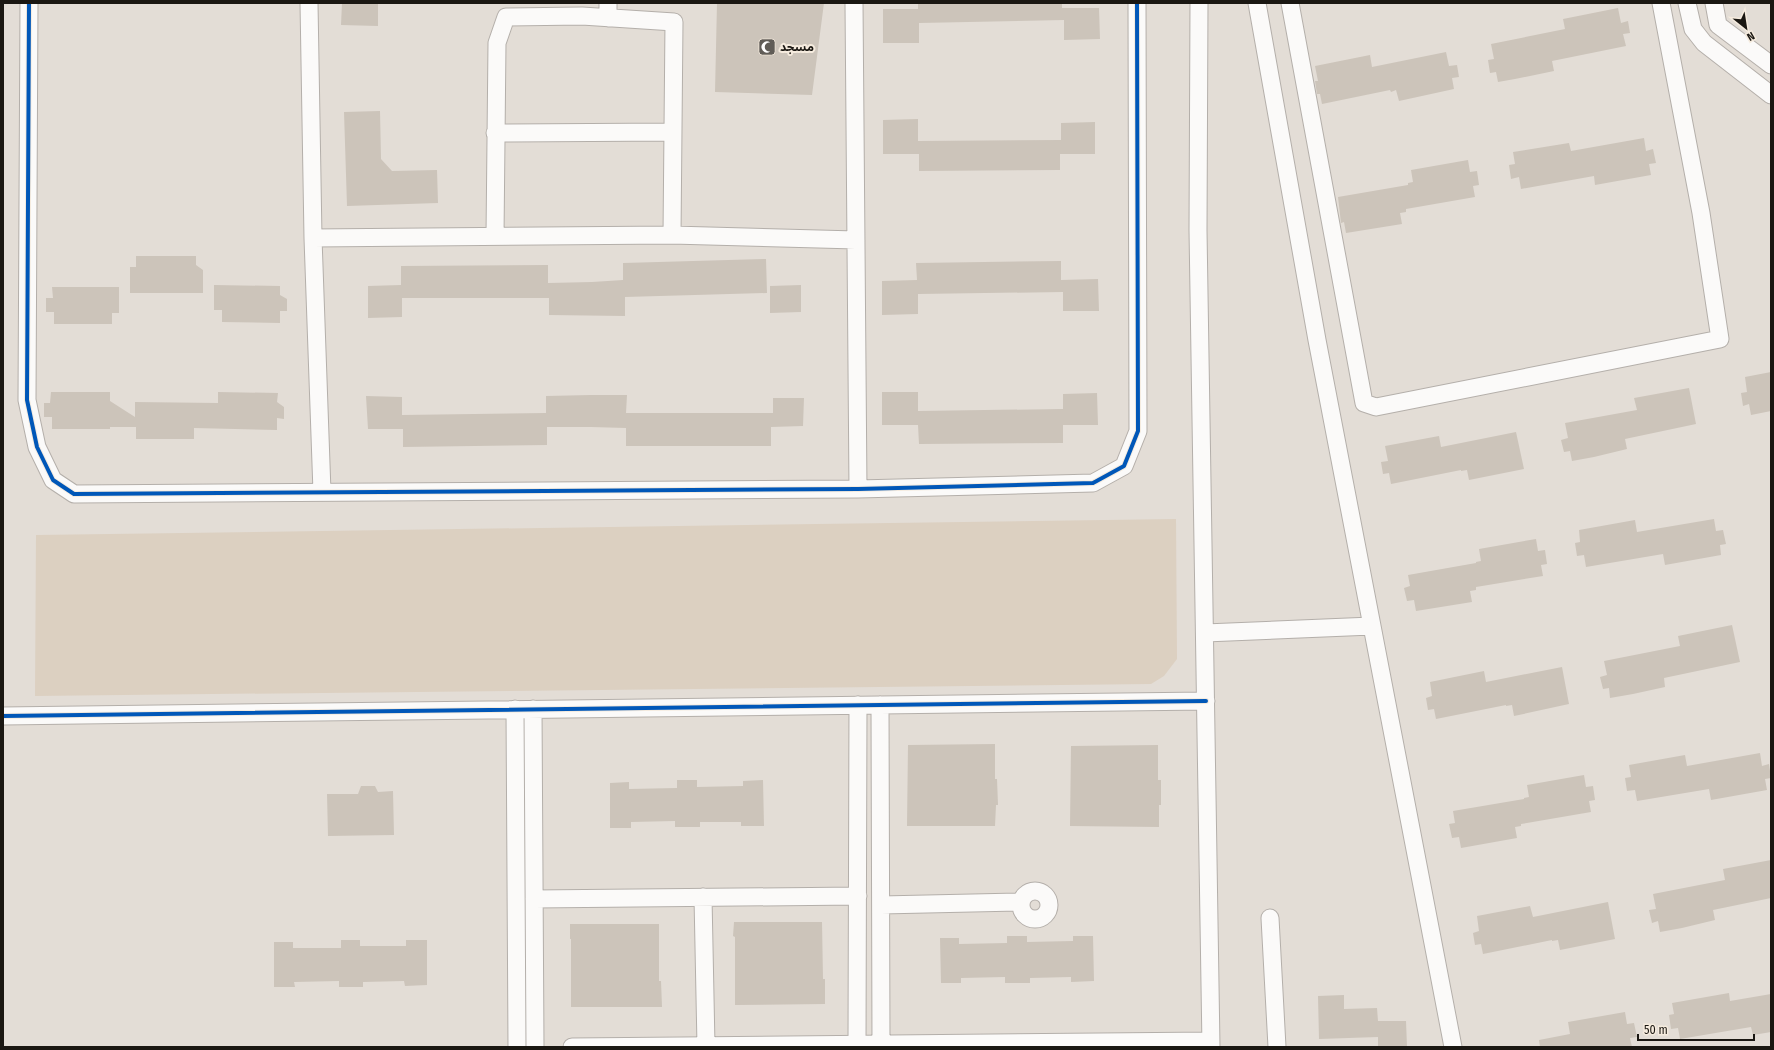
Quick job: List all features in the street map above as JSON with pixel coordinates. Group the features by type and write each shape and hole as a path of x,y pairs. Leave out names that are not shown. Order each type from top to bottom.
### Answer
{"street":[{"path":"29,3 27,400 37,447 53,480 74,494 858,489 1094,483 1124,466 1138,431 1136,3"},
{"path":"310,3 314,238 322,492"},
{"path":"854,3 858,489"},
{"path":"572,1047 857,1044 1211,1044 1198,230 1199,3"},
{"path":"1257,3 1317,340 1453,1047"},
{"path":"1290,3 1364,403 1376,407 1720,340 1700,213 1661,3"},
{"path":"1688,3 1693,29 1704,43 1771,95"},
{"path":"1714,3 1718,25 1771,65"},
{"path":"496,236 495,132 497,43 506,17 582,10 608,10 674,22 672,235"},
{"path":"1704,43 1718,25"},
{"path":"495,132 673,132"},
{"path":"314,238 672,235 856,240"},
{"path":"1205,633 1372,626"},
{"path":"3,716 1206,701"},
{"path":"857,1044 858,705"},
{"path":"880,705 882,1044"},
{"path":"515,709 517,1047"},
{"path":"533,709 535,1047"},
{"path":"534,899 858,896"},
{"path":"703,898 706,1046"},
{"path":"881,905 1021,902"},
{"path":"1270,918 1277,1047"}],"shaded area":[{"path":"1176,519 1177,659 1164,676 1151,684 35,696 36,535"}],"building":[{"path":"342,3 378,3 378,26 341,25"},
{"name":"مسجد","path":"717,3 824,3 812,95 715,92"},
{"path":"918,3 1062,3 1062,8 1099,8 1100,39 1064,40 1064,20 919,23 919,43 883,43 883,9 918,9"},
{"path":"1618,8 1621,23 1628,21 1630,33 1623,34 1626,46 1552,61 1554,71 1515,79 1498,82 1496,72 1490,73 1488,60 1494,59 1491,44 1565,29 1563,19"},
{"path":"1446,52 1449,66 1457,65 1459,77 1452,78 1454,89 1399,101 1396,90 1391,92 1390,90 1322,104 1320,94 1317,94 1315,81 1318,81 1315,66 1370,55 1372,67"},
{"path":"380,111 381,159 392,171 437,170 438,203 347,206 344,112"},
{"path":"918,119 918,141 1061,140 1061,123 1095,122 1095,154 1060,154 1060,170 919,171 919,154 883,154 883,120"},
{"path":"1644,138 1646,151 1653,149 1656,163 1649,164 1651,175 1595,185 1594,176 1521,189 1519,177 1511,179 1509,165 1515,164 1513,152 1569,143 1571,151"},
{"path":"1468,160 1470,172 1477,171 1479,185 1473,186 1475,197 1406,209 1406,212 1400,213 1402,224 1346,233 1344,222 1341,223 1338,197 1408,185 1408,183 1413,182 1411,170"},
{"path":"136,256 196,256 196,265 203,270 203,293 130,293 130,267 136,267"},
{"path":"766,259 767,293 625,297 625,316 549,315 549,298 402,298 402,317 368,318 368,286 401,285 401,266 548,265 548,283 623,280 623,263"},
{"path":"1061,261 1061,280 1098,279 1099,311 1063,311 1063,292 918,294 918,314 882,315 882,281 917,280 916,263"},
{"path":"214,285 280,286 280,295 287,299 287,311 280,311 280,323 222,322 222,310 214,310"},
{"path":"801,285 801,312 770,313 770,286"},
{"path":"52,287 119,287 119,313 112,313 112,324 54,324 54,312 46,312 46,298 53,298"},
{"path":"1771,372 1771,411 1751,415 1749,404 1743,406 1741,393 1747,392 1745,377"},
{"path":"1689,388 1696,424 1625,439 1627,449 1594,457 1572,461 1570,451 1564,452 1561,440 1568,438 1565,423 1637,410 1634,398"},
{"path":"51,392 110,392 110,401 135,417 135,402 218,403 218,392 278,393 277,402 284,407 284,419 277,418 277,430 194,428 194,439 136,439 136,427 110,427 110,429 52,429 52,417 44,417 44,403 50,403"},
{"path":"882,392 918,392 918,411 1063,409 1063,394 1097,393 1098,425 1063,425 1063,443 919,444 918,425 882,425"},
{"path":"627,395 626,413 773,413 773,398 804,398 803,426 771,427 771,446 626,446 626,428 547,427 547,445 403,447 403,429 368,429 366,396 402,397 402,415 546,413 546,396"},
{"path":"1516,432 1524,469 1469,480 1467,470 1461,470 1391,484 1389,473 1383,474 1381,462 1388,461 1385,446 1439,436 1441,447"},
{"path":"1714,519 1716,531 1723,530 1726,544 1720,545 1721,555 1665,565 1663,554 1586,567 1584,555 1577,556 1575,543 1580,542 1579,530 1635,520 1637,532"},
{"path":"1536,539 1538,551 1545,550 1547,564 1541,565 1543,576 1476,587 1476,590 1470,591 1472,602 1416,611 1414,600 1407,601 1404,588 1410,586 1408,575 1476,563 1481,561 1479,549"},
{"path":"1732,625 1740,662 1664,678 1665,687 1633,694 1610,698 1609,688 1603,689 1600,677 1607,675 1604,661 1680,646 1678,636"},
{"path":"1562,667 1569,704 1514,716 1512,705 1436,719 1434,709 1428,710 1426,698 1432,696 1430,682 1484,671 1486,682"},
{"path":"995,744 995,779 997,779 998,805 996,805 995,826 907,826 908,745"},
{"path":"1158,745 1158,780 1161,780 1159,827 1070,826 1071,746"},
{"path":"1760,753 1762,766 1769,764 1771,778 1765,779 1767,790 1711,800 1709,789 1637,801 1635,790 1627,791 1625,778 1631,777 1629,765 1685,755 1687,766"},
{"path":"1584,775 1586,787 1593,786 1595,800 1589,801 1591,812 1521,824 1521,826 1515,827 1517,838 1461,848 1459,837 1452,838 1449,824 1455,823 1453,811 1524,799 1529,797 1527,785"},
{"path":"677,780 697,780 697,787 743,786 743,781 763,780 764,826 741,826 741,822 700,822 700,827 675,827 675,821 631,822 631,828 610,828 610,783 629,782 629,789 677,788"},
{"path":"361,786 375,786 378,792 393,791 394,835 328,836 327,794 358,794"},
{"path":"1771,860 1771,898 1713,910 1715,920 1682,928 1660,932 1658,921 1652,923 1649,910 1656,909 1653,894 1725,880 1723,869"},
{"path":"1608,902 1615,939 1560,950 1558,940 1552,940 1483,954 1481,944 1475,945 1473,933 1479,931 1477,916 1530,906 1533,917"},
{"path":"734,922 822,922 825,1004 735,1005"},
{"path":"570,924 659,924 659,981 661,981 662,1007 571,1007"},
{"path":"1007,936 1027,936 1027,942 1073,941 1073,936 1093,936 1094,981 1071,982 1071,977 1030,978 1030,983 1005,983 1005,977 961,978 961,983 941,983 940,938 959,938 959,944 1007,943"},
{"path":"341,940 360,940 360,946 406,946 406,940 427,940 427,985 405,986 404,981 363,982 363,987 339,987 339,981 294,982 295,987 274,987 274,942 293,942 293,948 341,948"},
{"path":"1729,993 1730,1001 1771,994 1771,1032 1753,1035 1751,1027 1680,1039 1678,1028 1671,1029 1669,1015 1674,1014 1672,1003"},
{"path":"1344,995 1344,1009 1377,1008 1378,1021 1406,1021 1407,1047 1378,1047 1378,1037 1319,1039 1318,996"},
{"path":"1625,1012 1627,1024 1634,1023 1637,1037 1630,1038 1632,1047 1540,1047 1539,1040 1570,1034 1568,1022"}],"cycle path":[{"path":"29,3 27,400 37,447 53,480 74,494 858,489 1093,483 1124,466 1138,431 1137,3"},
{"path":"3,716 1206,701"}],"place":[{"name":"مسجد","path":"767,47"}]}
